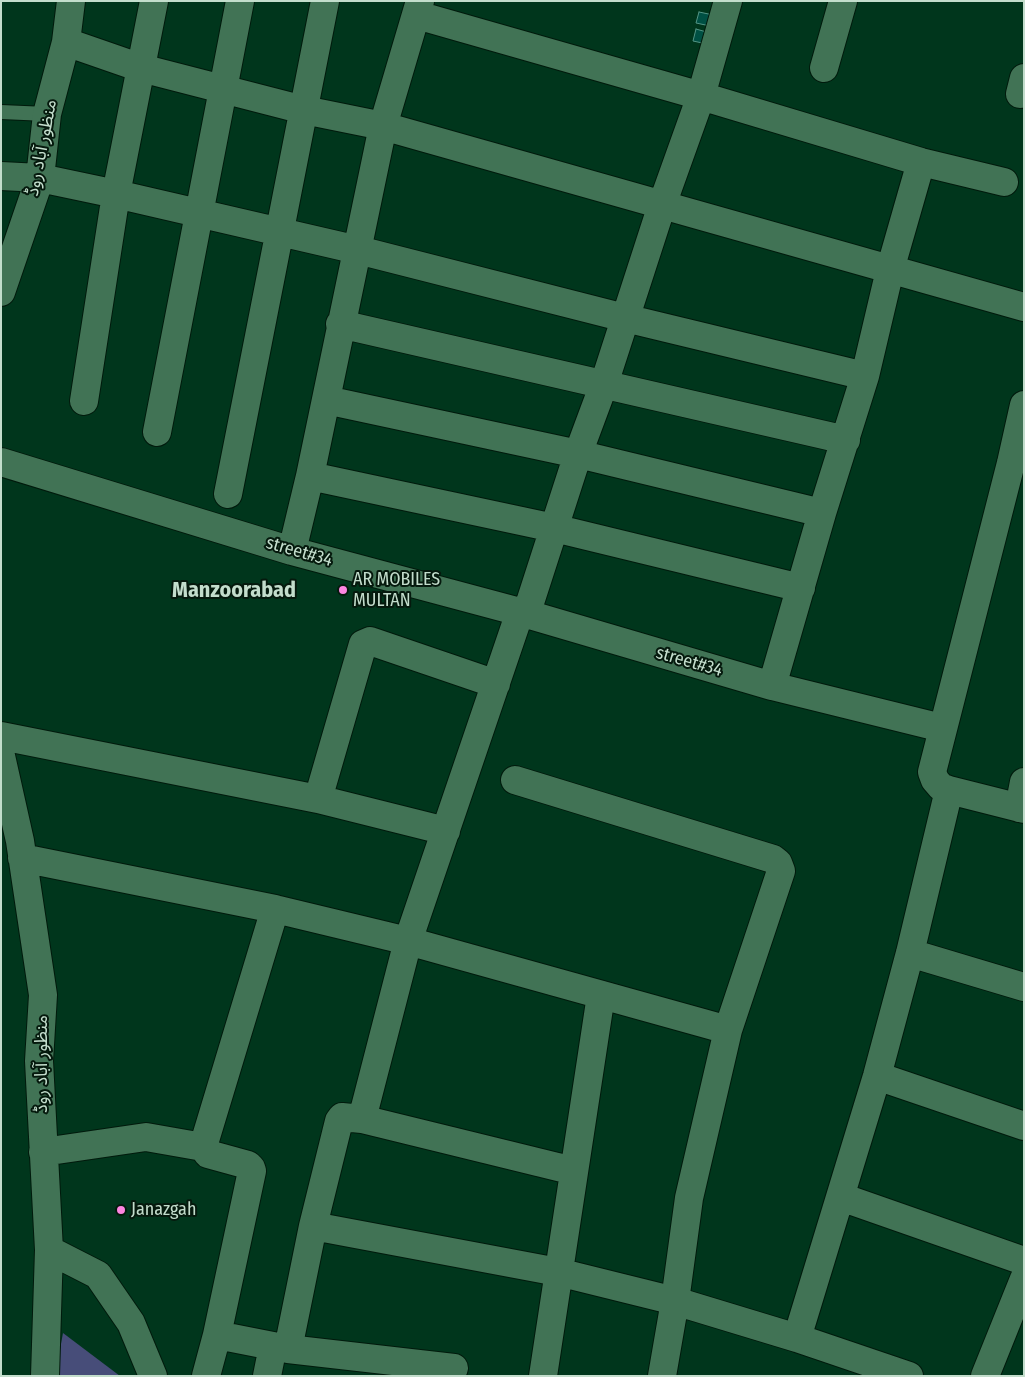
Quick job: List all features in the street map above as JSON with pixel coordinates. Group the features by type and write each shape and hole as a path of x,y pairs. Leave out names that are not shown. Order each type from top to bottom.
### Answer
{"street":[{"name":"منظور آباد روڈ","path":"1,292 40,178 47,114 66,42 70,1"},
{"path":"84,401 116,194 154,1"},
{"path":"157,432 240,1"},
{"path":"228,494 325,1"},
{"path":"362,1119 408,940 496,684 554,528 578,454 604,384 662,205 701,96 728,1"},
{"path":"824,68 843,1"},
{"path":"292,551 310,476 340,324 358,250 383,126 419,8 921,162 1004,182"},
{"path":"66,42 141,68 304,110 383,126 1024,307"},
{"path":"772,686 822,513 865,376 890,270 921,162"},
{"path":"1,176 40,178 358,250 625,318 865,376"},
{"path":"340,324 846,440"},
{"path":"326,400 578,454 822,513"},
{"path":"1022,799 949,790 941,787 935,780 932,772 942,728 1017,464 1024,405"},
{"name":"street#34","path":"1,462 292,551 523,613 772,686 942,728"},
{"path":"310,476 554,528 801,588"},
{"path":"318,799 363,644 370,641 496,684"},
{"path":"1,736 318,799 446,831"},
{"name":"منظور آباد روڈ","path":"1,756 6,804 22,858 44,995 39,1062 49,1250 45,1376"},
{"path":"516,780 773,860 781,870 728,1030 689,1198 675,1301 662,1376"},
{"path":"797,1338 877,1076 910,953 949,790"},
{"path":"22,858 276,909 408,940 728,1030"},
{"path":"203,1147 276,909"},
{"path":"910,953 1024,988"},
{"path":"543,1376 601,995"},
{"path":"877,1076 1024,1126"},
{"path":"267,1376 281,1347 338,1121 342,1117 362,1119 574,1172"},
{"path":"43,1152 146,1137 203,1147 208,1154 248,1165 251,1168 252,1171 206,1376"},
{"path":"841,1197 1024,1260"},
{"path":"313,1226 558,1272 675,1301 797,1338 909,1376"},
{"path":"49,1250 98,1275 131,1323 153,1376"},
{"path":"985,1376 1024,1279"},
{"path":"216,1335 281,1347 454,1368"}],"lane":[{"path":"1,112 47,114"}],"shaded area":[{"path":"63,1333 120,1376 55,1376"}],"building":[{"path":"699,12 718,16 715,27 696,23"},
{"path":"696,29 717,35 707,44 693,41"}],"place":[{"name":"AR MOBILES MULTAN","path":"343,590"},
{"name":"Janazgah","path":"121,1210"}],"district":[{"name":"Manzoorabad","path":"234,591"}]}
